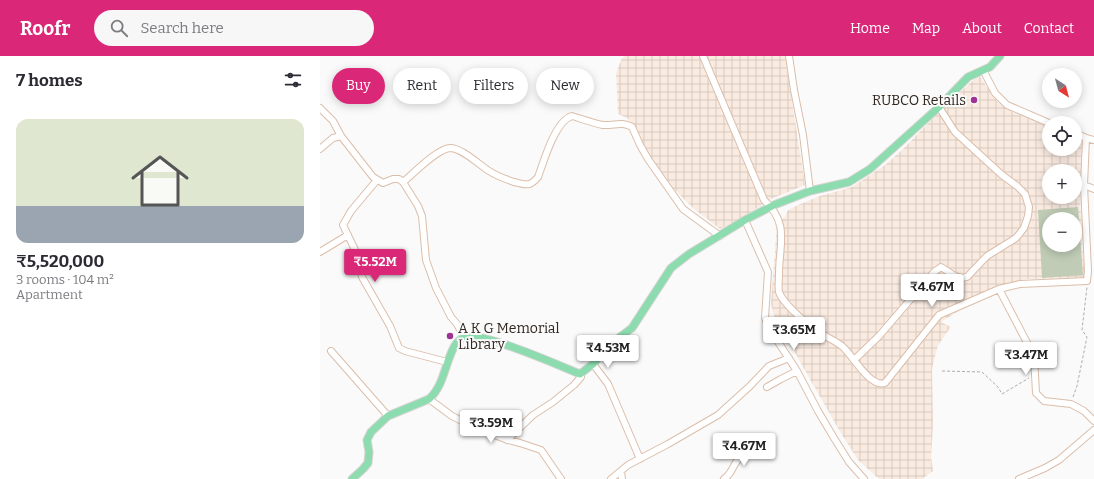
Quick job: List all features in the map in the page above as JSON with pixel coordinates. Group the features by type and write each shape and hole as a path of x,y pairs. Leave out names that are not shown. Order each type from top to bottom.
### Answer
{"main road":[{"path":"352,479 368,463 369,452 367,440 370,432 388,416 434,395 441,381 454,345 464,337 471,336 493,340 522,350 580,374 593,364 610,345 632,328 671,268 689,254 745,220 771,207 810,191 849,182 870,169 939,107 968,77 990,67 1000,56"}],"street":[{"path":"703,56 764,200 778,217 782,234 779,259 778,289 780,294 785,303 807,323 819,333 836,341 847,351 870,378 879,383 885,383 939,315 999,289 1020,284 1087,281 1088,271 1084,185 1086,138"},
{"path":"789,56 810,191"},
{"path":"983,70 994,93 1008,105 1042,120"},
{"path":"854,360 879,336 934,272 941,267 960,278 967,277 987,256 1016,238 1024,228 1029,207 1025,194 955,132 939,107"},
{"path":"320,108 333,122 341,136 368,172 383,183 393,179 399,179 403,182 418,206 422,216 426,260 436,288 451,317 457,324 464,337"},
{"path":"403,182 440,151 449,148 457,149 489,171 526,186 534,183 538,177 555,133 566,117 572,116 605,125 624,123 632,127 642,150 682,210 720,236"},
{"path":"320,149 334,138 341,136"},
{"path":"1082,136 1094,140"},
{"path":"378,180 346,218 343,225 358,256 362,277 390,326 399,348 447,362"},
{"path":"1084,185 1094,189"},
{"path":"745,220 768,272 766,318 771,331 797,371 818,411 849,462 864,479"},
{"path":"320,252 348,235"},
{"path":"999,289 1023,336 1033,352 1036,393 1044,401 1071,404 1084,411 1094,421"},
{"path":"331,351 388,416"},
{"path":"610,479 628,465 718,415 750,386 769,366 788,358"},
{"path":"593,364 608,384 640,459"},
{"path":"767,387 797,371"},
{"path":"507,440 518,427 574,385 581,377 580,374"},
{"path":"429,398 452,416 478,429 507,440 520,442 541,450 561,479"},
{"path":"1019,479 1060,460 1094,430"},
{"path":"724,479 731,474 734,466 741,456 759,445"},
{"path":"621,471 622,479"}],"path":[{"path":"1071,404 1077,386 1087,337 1082,330 1087,281"},
{"path":"942,371 982,372 998,387 1002,394 1026,379 1035,376"}],"shaded area":[{"path":"625,56 785,56 805,185 771,199 733,223 720,229 693,208 668,183 647,153 636,127 627,118 618,114 616,73 622,58"},
{"path":"979,75 999,104 1014,113 1042,124 1042,156 1081,156 1081,164 1042,164 1042,204 1080,204 1081,212 1042,212 1042,252 1082,252 1082,245 1085,277 1026,279 1007,283 979,301 941,322 951,327 938,345 932,368 933,424 931,457 933,471 922,479 879,479 858,460 839,430 774,316 771,304 777,224 785,217 788,210 820,196 852,187 885,165 903,149 944,107"}],"green space":[{"path":"1078,207 1078,212 1042,212 1042,252 1081,252 1083,275 1042,278 1038,210"}],"place":[{"name":"RUBCO Retails","path":"974,100"},
{"name":"A K G Memorial Library","path":"450,336"}]}
